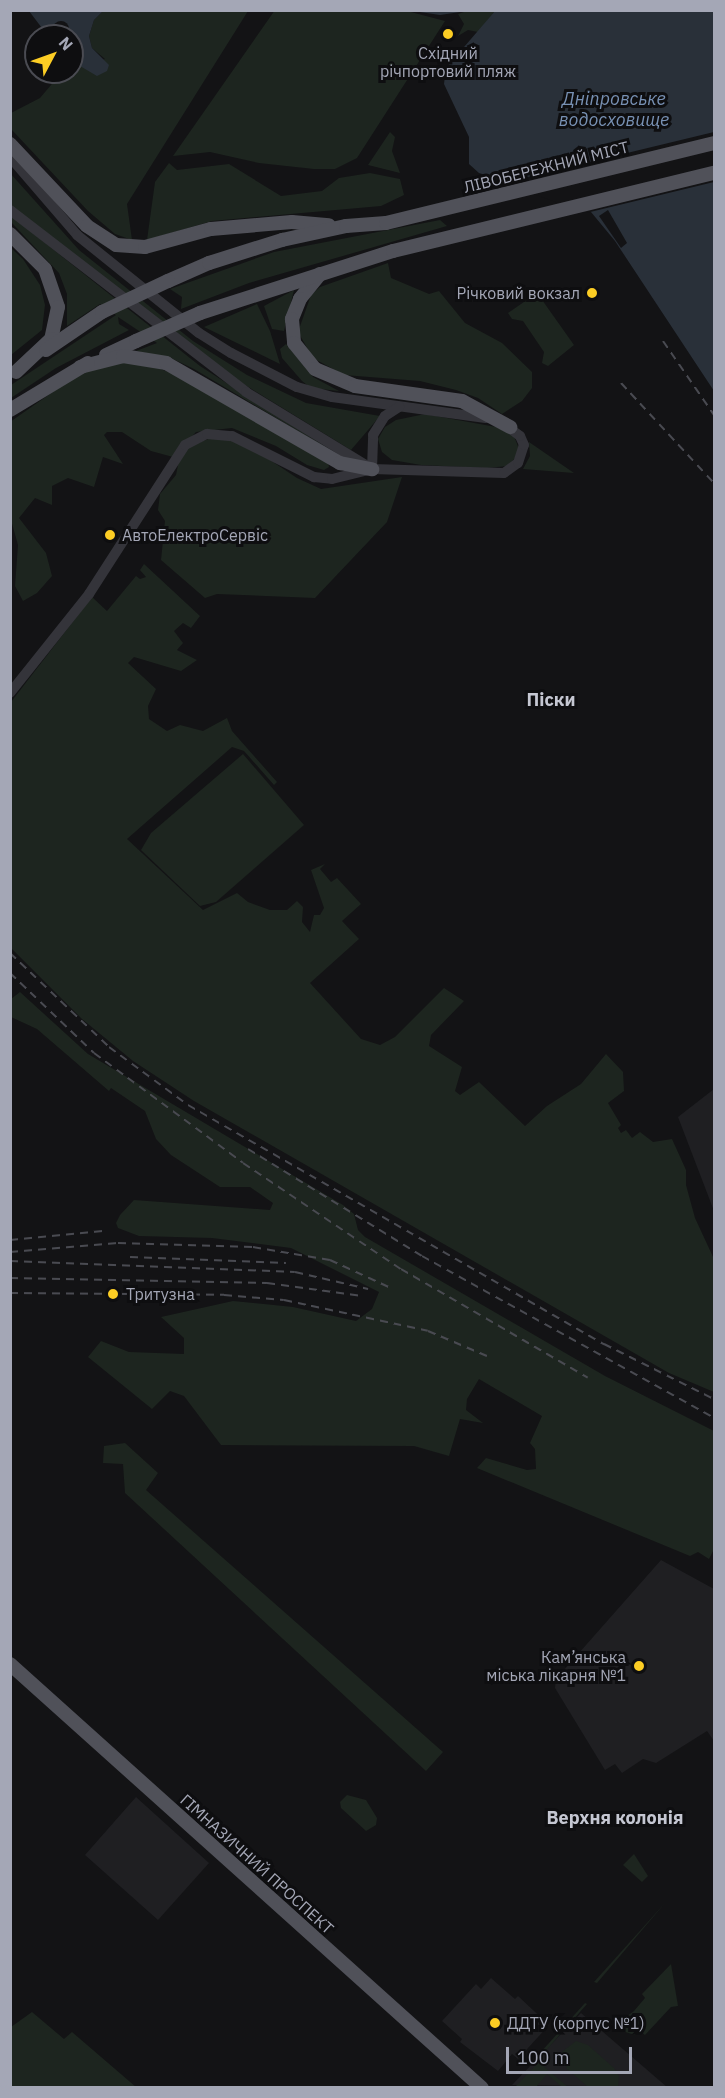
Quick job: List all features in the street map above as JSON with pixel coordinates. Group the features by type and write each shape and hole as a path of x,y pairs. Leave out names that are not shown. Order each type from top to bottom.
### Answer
{"main road":[{"name":"ЛІВОБЕРЕЖНИЙ МІСТ","path":"346,226 386,223 714,143"},
{"path":"10,144 87,226 116,245 145,247 211,229 247,225 292,222 346,226"},
{"path":"10,410 80,367 136,340 200,314 321,273 393,251 714,173"},
{"path":"13,374 102,312 168,281 209,263 282,240 346,226"},
{"path":"10,234 45,269 58,307 51,339 13,374"},
{"path":"321,273 300,299 292,319 292,336 307,362 323,374 355,386 462,401 510,426"},
{"path":"80,367 123,356 166,363 208,383 340,463 372,469"},
{"name":"ГІМНАЗИЧНИЙ ПРОСПЕКТ","path":"10,1665 483,2088"}],"street":[{"path":"10,157 77,235 199,333 297,387 332,397 464,413 510,426 520,436 523,454 504,473 372,469 332,479 314,477 232,436 218,434 195,438 185,445 89,594 10,693"},
{"path":"10,210 246,392 372,469"},
{"path":"372,469 373,435 385,416 400,407"}],"shaded area":[{"path":"275,10 407,11 445,21 357,158 335,169 259,163 210,152 173,156"},
{"path":"103,11 248,11 127,204 132,240 115,234 88,211 11,129 11,113 40,98 52,84 84,84 84,65 105,59 92,48 89,36 94,20"},
{"path":"467,11 495,11 478,32 468,30 458,36 464,24 458,14"},
{"path":"390,132 395,137 392,151 400,173 368,165"},
{"path":"169,163 177,170 229,164 281,196 322,191 339,178 370,173 400,179 404,195 381,206 212,221 147,240 155,182"},
{"path":"10,173 79,250 193,341 247,375 306,403 380,416 351,450 232,377 11,206"},
{"path":"11,216 200,366 340,456 194,369 171,358 136,351 157,343 118,317 119,324 129,330 56,368 11,398 11,385 116,315 100,304 67,326 67,294 59,273 11,222"},
{"path":"440,220 447,226 249,283 181,309 182,297 170,289 274,252"},
{"path":"11,248 23,259 40,285 45,305 42,330 11,355"},
{"path":"388,263 391,278 429,294 439,291 465,323 502,343 532,372 532,388 522,401 502,414 478,398 456,390 420,381 344,375 313,358 298,332 311,295 320,287"},
{"path":"294,290 284,331 272,329 264,306"},
{"path":"534,295 540,297 574,345 548,366 542,363 544,352 523,321 512,319 508,313"},
{"path":"257,304 270,331 280,364 204,327"},
{"path":"286,344 313,377 339,391 311,388 302,381 282,358 280,349"},
{"path":"130,362 156,367 183,378 328,463 329,467 324,470 307,465 276,446 232,428 196,432 173,457 151,451 122,432 107,432 104,435 123,464 103,457 94,487 68,478 52,486 52,505 35,498 19,518 46,553 52,576 37,593 23,601 15,586 18,545 11,520 10,422 67,382 102,364"},
{"path":"425,414 496,427 514,436 519,449 508,466 487,468 421,465 392,460 382,452 378,439 385,427 396,420"},
{"path":"211,438 229,439 252,448 297,478 321,489 402,477 387,522 315,598 217,594 205,598 161,560 165,521 158,510 160,494 176,475 179,460 190,446"},
{"path":"529,442 574,473 523,469 530,456"},
{"path":"144,564 200,616 191,628 183,623 174,631 183,643 177,650 197,660 181,671 134,657 128,663 156,689 148,706 149,719 167,731 180,725 203,731 227,718 232,731 277,782 274,785 244,751 232,747 127,839 203,910 237,893 248,902 270,910 287,910 297,901 303,907 302,922 310,932 314,915 320,915 324,908 311,870 325,864 320,869 331,882 337,878 361,904 342,921 359,939 310,983 361,1039 380,1045 395,1037 444,988 464,1001 431,1035 429,1046 462,1067 455,1091 460,1095 479,1082 525,1126 547,1106 581,1084 606,1054 623,1072 624,1091 608,1103 621,1125 618,1128 621,1133 626,1130 632,1138 640,1132 653,1142 672,1139 686,1170 686,1185 695,1218 714,1259 714,1392 669,1373 194,1101 133,1061 82,1019 11,948 11,702 92,597 107,611 136,576 140,579 146,577 140,570"},
{"path":"243,754 304,825 216,902 200,906 141,850 151,833"},
{"path":"20,992 88,1054 343,1205 354,1214 358,1230 365,1237 605,1376 714,1431 714,1549 709,1559 698,1552 690,1556 477,1468 486,1458 527,1470 536,1469 535,1449 530,1443 542,1416 479,1379 467,1399 466,1410 483,1423 460,1419 449,1456 414,1446 221,1445 184,1396 170,1391 152,1409 88,1357 101,1341 129,1352 184,1354 184,1338 161,1317 233,1301 293,1307 356,1321 372,1309 379,1292 291,1248 212,1238 139,1236 118,1228 116,1223 120,1215 134,1200 270,1210 273,1203 250,1187 220,1187 171,1155 156,1139 145,1111 111,1088 109,1091 37,1029 11,1017 11,999"},
{"path":"714,1089 714,1211 678,1117"},
{"path":"125,1443 158,1473 146,1490 443,1752 426,1771 125,1493 123,1464 103,1463 104,1446"},
{"name":"Кам’янська міська лікарня №1","path":"661,1560 714,1589 714,1741 707,1731 656,1763 643,1759 622,1773 615,1764 605,1770 555,1688 556,1679"},
{"path":"347,1795 366,1800 377,1818 376,1825 366,1831 341,1808 340,1802"},
{"path":"136,1797 209,1863 158,1920 85,1855"},
{"path":"634,1854 648,1876 642,1882 623,1865"},
{"path":"665,1903 597,1983 594,1982"},
{"path":"671,1964 678,2006 671,2007 645,2035 639,2030 635,2035 622,2031 619,2022 634,2011 645,1998 642,1994"},
{"name":"ДДТУ (корпус №1)","path":"491,1978 515,1999 518,1996 549,2025 518,2059 512,2054 498,2071 460,2042 462,2039 442,2021 476,1984 481,1989"},
{"path":"585,2003 587,2004 542,2055 540,2053"},
{"path":"32,2012 64,2039 72,2032 136,2087 11,2087 11,2027"},
{"path":"581,2013 667,2087 512,2085"},
{"path":"576,2041 588,2045 614,2068 619,2076 618,2087 588,2087 567,2069 562,2052"},
{"path":"539,2062 568,2087 562,2087 547,2074 536,2087 515,2087"}],"water":[{"path":"29,11 103,11 94,20 89,36 92,48 109,65 107,71 97,76 84,68 84,24 39,24"},
{"path":"413,11 467,11 440,15"},
{"name":"Дніпровське водосховище","path":"495,11 714,11 714,391 615,241 591,212 577,204 479,173 469,164 469,137 444,84 446,68"}],"pier":[{"path":"61,21 67,24 55,24"},
{"path":"714,132 714,182 586,213 503,183"},
{"path":"608,210 627,243 621,248 599,216"}],"railway":[{"path":"663,341 714,415"},
{"path":"621,383 714,483"},
{"path":"10,953 109,1047 188,1105 604,1344 714,1399"},
{"path":"10,973 94,1053 243,1163 401,1269 588,1378"},
{"path":"248,1149 422,1256 714,1418"},
{"path":"10,1240 103,1231"},
{"path":"10,1252 118,1243 253,1247 330,1260 391,1288"},
{"path":"130,1257 286,1263"},
{"path":"10,1261 295,1272 368,1289"},
{"path":"10,1278 267,1283 362,1296"},
{"path":"10,1293 224,1295 284,1300 428,1331 487,1356"}],"place":[{"name":"Східний річпортовий пляж","path":"448,34"},
{"name":"Річковий вокзал","path":"592,293"},
{"name":"АвтоЕлектроСервіс","path":"110,535"},
{"name":"Тритузна","path":"113,1294"},
{"name":"Кам’янська міська лікарня №1","path":"639,1666"},
{"name":"ДДТУ (корпус №1)","path":"495,2023"}],"district":[{"name":"Піски","path":"551,700"},
{"name":"Верхня колонія","path":"615,1818"}]}
